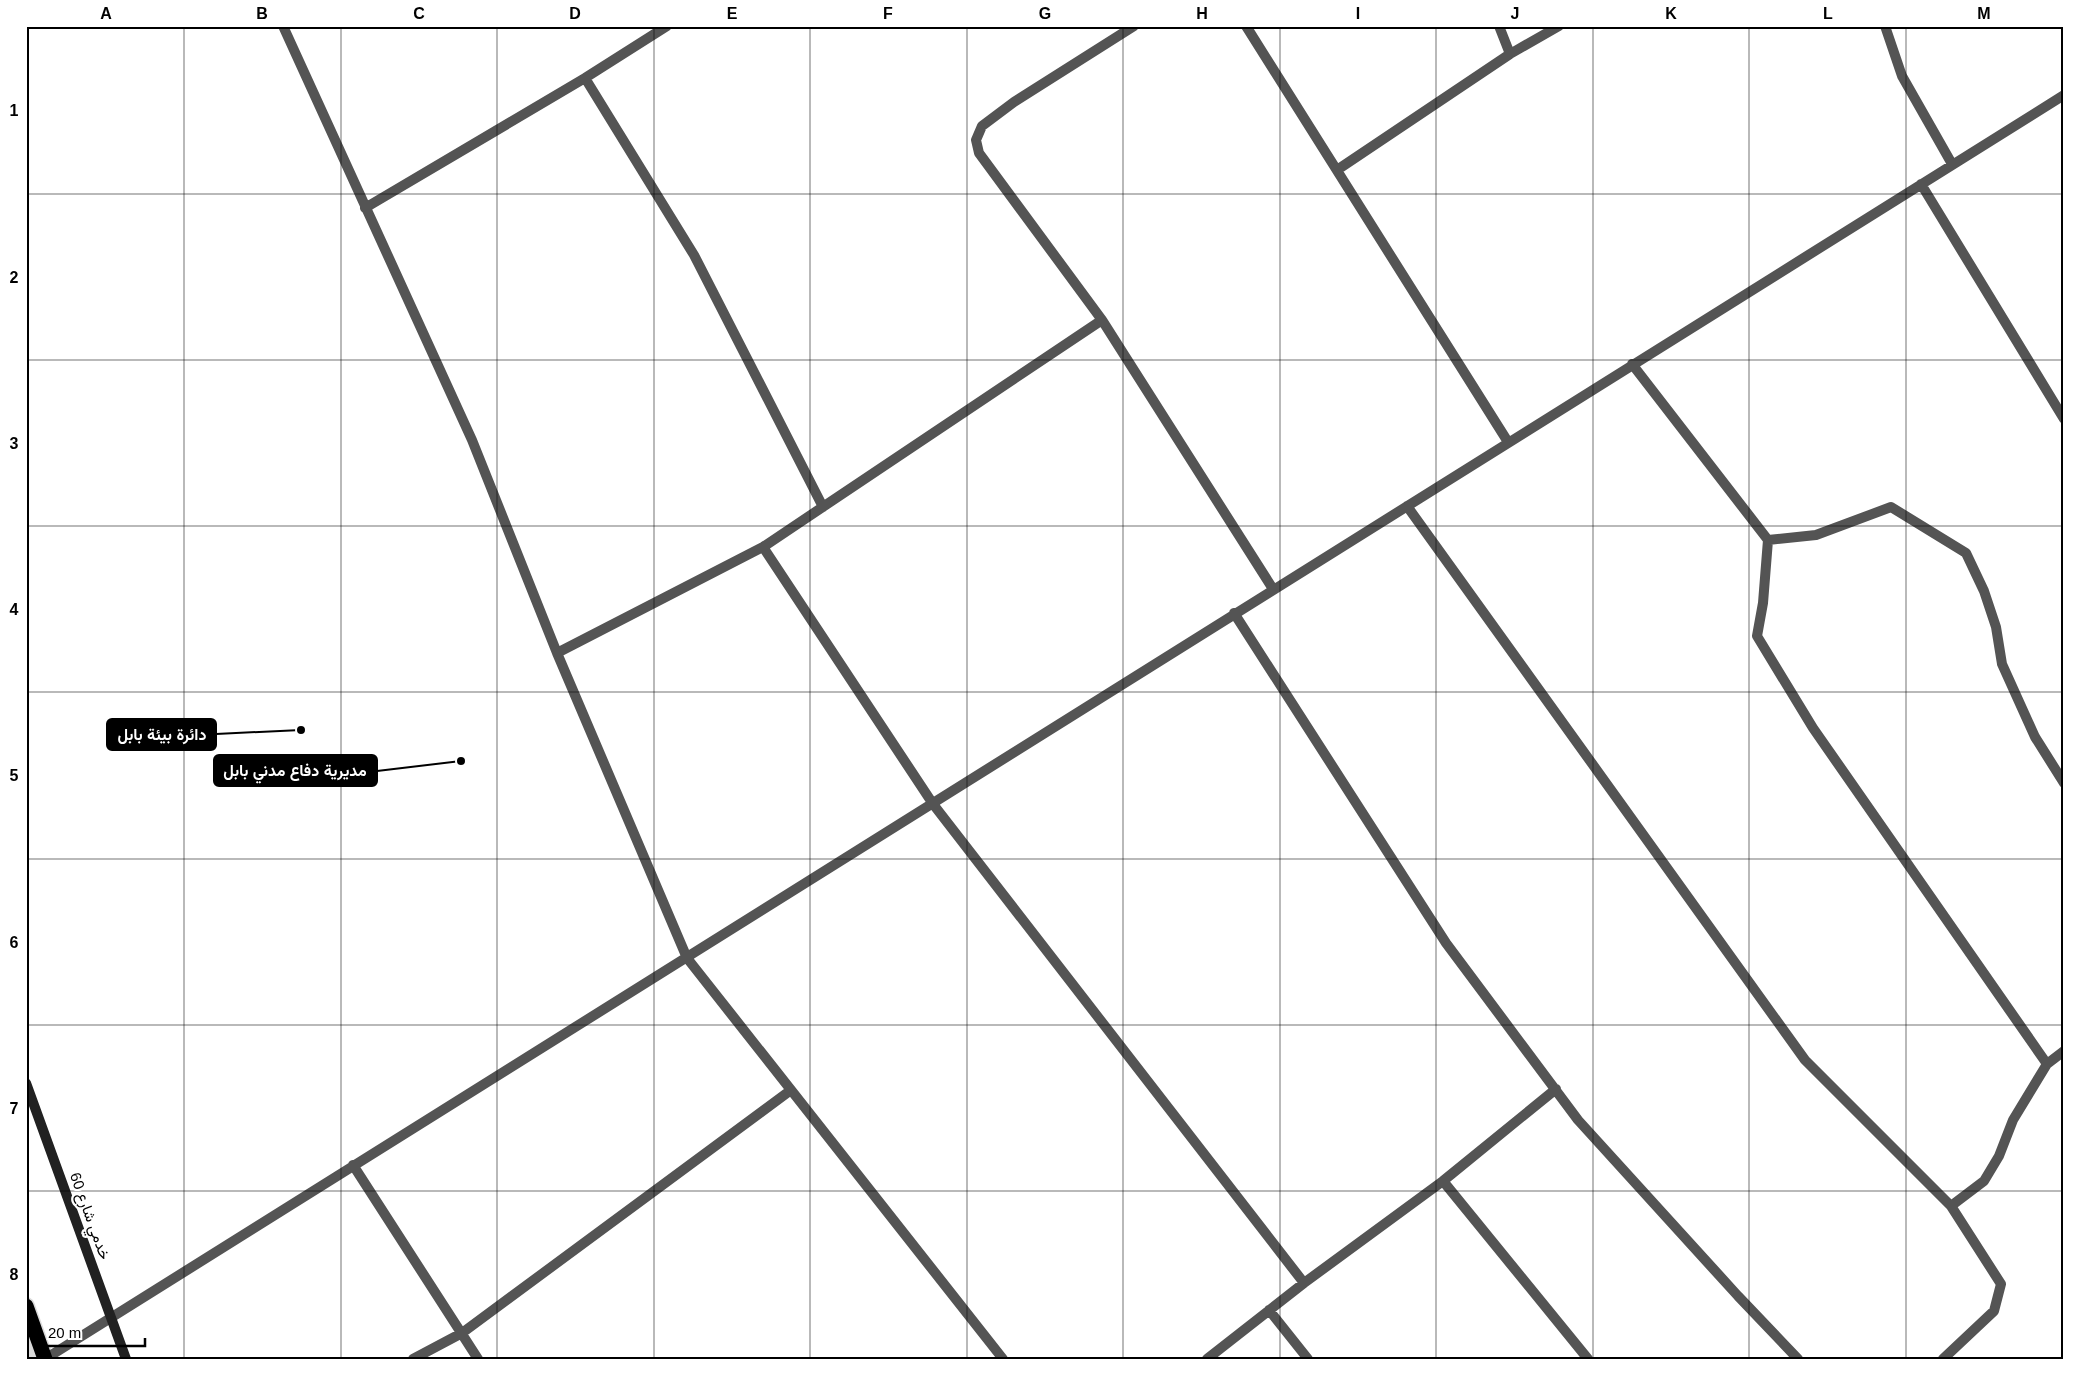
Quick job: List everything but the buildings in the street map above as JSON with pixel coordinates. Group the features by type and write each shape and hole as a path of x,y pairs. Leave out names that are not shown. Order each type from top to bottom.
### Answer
{"highway":[{"path":"26,1306 45,1359"}],"main road":[{"name":"خدمي شارع 60","path":"26,1083 126,1359"}],"street":[{"path":"283,26 472,440 557,652 687,958 1003,1359"},
{"path":"365,208 585,78 668,26"},
{"path":"1134,26 1014,102 982,126 976,140 979,153 1102,320 1273,589"},
{"path":"1246,26 1508,442"},
{"path":"1499,26 1510,54"},
{"path":"1337,170 1510,54 1559,26"},
{"path":"1884,26 1902,76 1952,164"},
{"path":"585,78 694,255 823,508"},
{"path":"45,1359 2064,95"},
{"path":"1921,184 2064,419"},
{"path":"557,652 763,547 1102,320"},
{"path":"1632,364 1768,540 1763,603 1757,636 1813,728 2047,1064"},
{"path":"1406,506 1805,1060 1951,1206 2001,1284 1994,1310 1942,1359"},
{"path":"1768,540 1816,535 1890,508 1966,553 1984,591 1996,627 2002,664 2034,737 2064,783"},
{"path":"763,547 933,804 1304,1283"},
{"path":"1234,613 1446,943 1578,1120 1798,1359"},
{"path":"1951,1206 1984,1181 1999,1156 2013,1120 2047,1064 2064,1052"},
{"path":"1207,1359 1304,1283 1443,1181 1556,1089"},
{"path":"413,1359 462,1333 791,1090"},
{"path":"353,1165 478,1359"},
{"path":"1443,1181 1588,1359"},
{"path":"1269,1310 1308,1359"}],"shaded area":[{"path":"26,1324 39,1359 26,1359"}],"place":[{"name":"دائرة بيئة بابل","path":"301,730"},
{"name":"مديرية دفاع مدني بابل","path":"461,761"}]}
